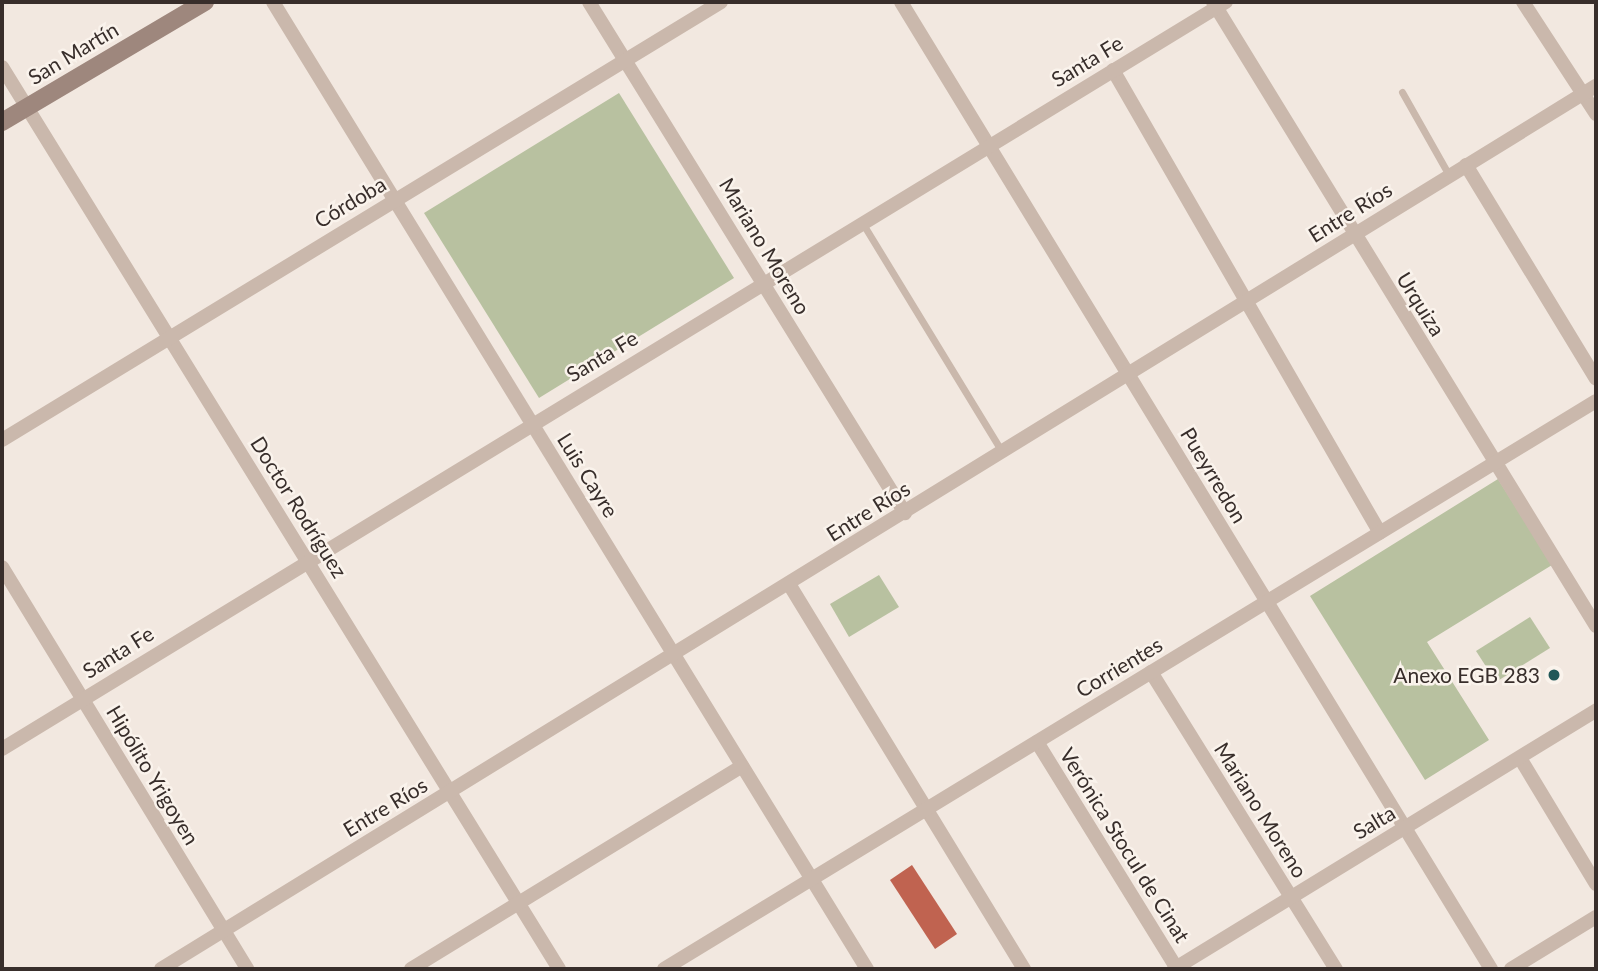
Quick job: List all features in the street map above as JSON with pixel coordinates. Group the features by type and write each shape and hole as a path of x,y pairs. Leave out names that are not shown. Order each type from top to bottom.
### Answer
{"street":[{"name":"San Martín","path":"2,122 205,2"},
{"name":"Luis Cayre","path":"273,2 867,969"},
{"name":"Mariano Moreno","path":"589,2 905,513"},
{"name":"Córdoba","path":"2,440 721,2"},
{"name":"Pueyrredon","path":"901,2 1491,969"},
{"path":"1523,2 1590,90 1596,114"},
{"name":"Santa Fe","path":"2,749 1219,4"},
{"name":"Urquiza","path":"1219,4 1354,235 1596,626"},
{"name":"Doctor Rodríguez","path":"2,67 559,969"},
{"path":"1112,70 1245,304 1380,533"},
{"name":"Entre Ríos","path":"161,969 450,792 672,651 789,584 1590,90"},
{"path":"1466,165 1596,379"},
{"name":"Corrientes","path":"664,969 810,877 926,810 1596,401"},
{"name":"Hipólito Yrigoyen","path":"2,567 247,969"},
{"path":"789,584 1024,969"},
{"name":"Mariano Moreno","path":"1151,672 1336,969"},
{"name":"Salta","path":"1176,969 1596,710"},
{"name":"Verónica Stocul de Cinat","path":"1037,742 1176,969"},
{"path":"1520,758 1596,884"},
{"path":"411,969 742,766"},
{"path":"1511,969 1596,916"}],"lane":[{"path":"1402,92 1449,175"},
{"path":"863,224 1003,453"}],"green space":[{"path":"619,93 734,278 539,398 424,213"},
{"path":"1498,479 1552,565 1427,642 1489,740 1425,780 1310,596"},
{"path":"879,575 899,607 849,637 830,604"},
{"path":"1530,617 1550,648 1496,682 1476,651"}],"building":[{"path":"912,865 957,934 935,949 890,880"}],"place":[{"name":"Anexo EGB 283","path":"1554,675"}]}
